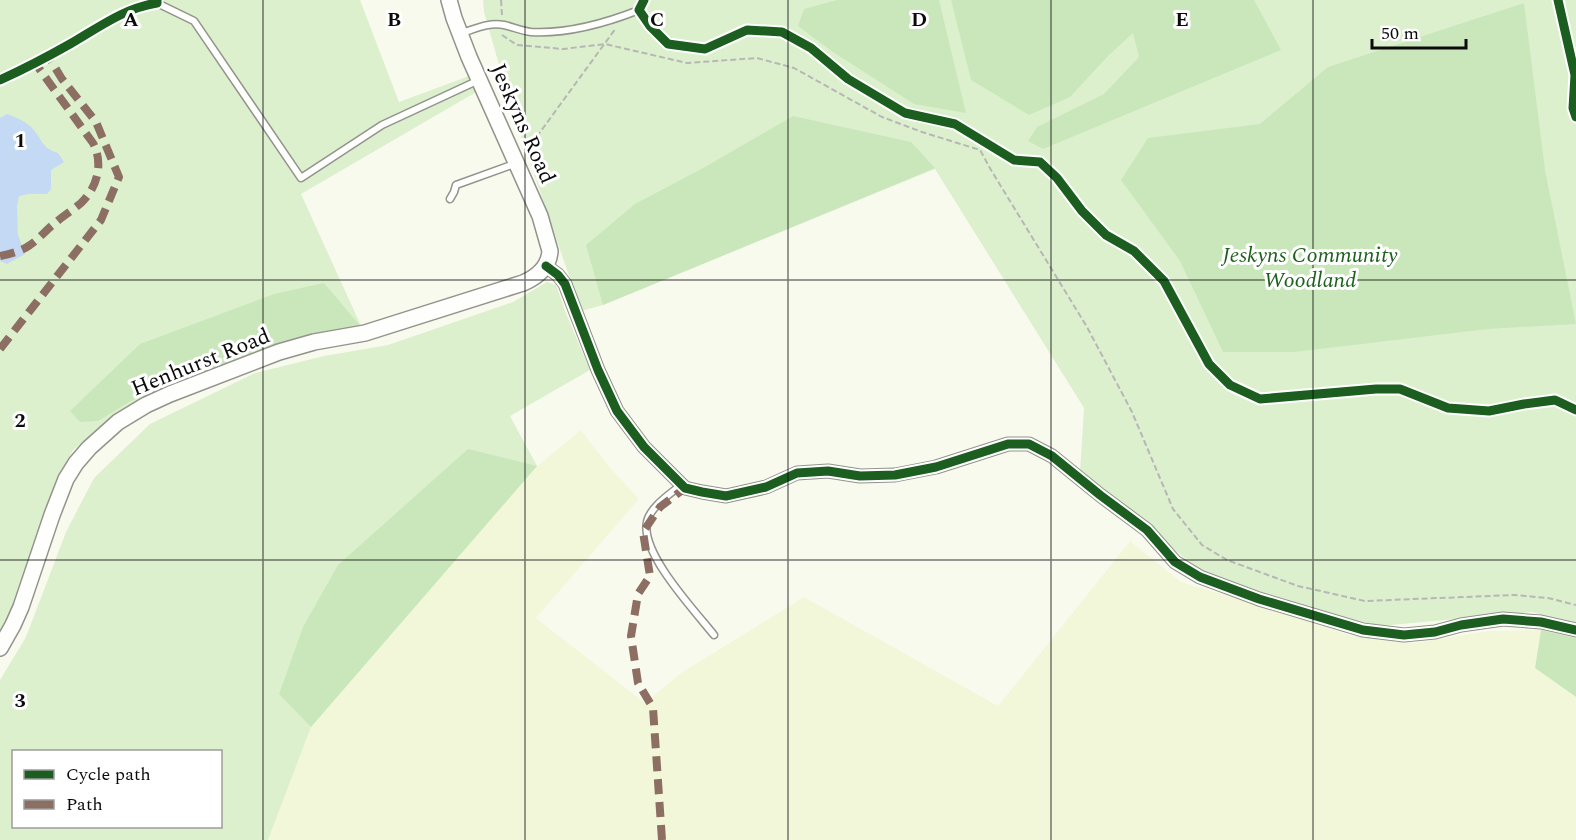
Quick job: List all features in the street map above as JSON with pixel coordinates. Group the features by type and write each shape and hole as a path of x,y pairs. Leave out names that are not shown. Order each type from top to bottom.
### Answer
{"street":[{"name":"Jeskyns Road","path":"449,0 459,33 545,231 550,251 546,266"},
{"path":"546,266 565,284 598,370 617,411 644,447 685,488 726,496 766,487 797,473 828,471 860,476 895,475 936,467 1008,444 1029,444 1052,456 1147,530 1175,562 1200,577 1259,599 1363,630 1404,635 1435,632 1461,625 1503,619 1540,622 1576,630"},
{"name":"Henhurst Road","path":"0,648 21,607 66,479 89,448 118,422 161,398 242,365 305,344 365,333 523,283 536,276 546,266"}],"lane":[{"path":"157,3 194,21 301,178 381,125 479,80"},
{"path":"459,33 482,26 502,25 530,32 569,30 622,17 639,10"},
{"path":"450,199 456,185 515,158"},
{"path":"682,484 651,514 647,522 647,533 662,569 714,635"}],"path":[{"path":"501,0 502,36 516,45 563,49 605,44 687,63 757,58 794,68 882,117 980,150 1087,327 1132,412 1173,509 1202,545 1227,560 1298,586 1365,601 1514,595 1548,598 1576,605"},
{"path":"515,158 530,146 605,44 622,17"}],"green space":[{"path":"0,0 360,0 399,102 469,76 478,91 301,194 362,328 110,420 73,450 58,478 8,623 0,636"},
{"name":"Jeskyns Community Woodland","path":"483,0 1576,0 1576,626 1532,612 1380,626 1305,607 1199,570 1080,472 1084,408 935,169 603,305 581,311 511,107 484,12"},
{"path":"837,0 939,0 966,113 914,104 833,52 798,26 804,9"},
{"path":"951,0 1254,0 1281,50 1043,149 1028,141 1037,127 1104,94 1139,57 1133,33 1070,97 1029,115 971,80"},
{"path":"1524,3 1545,170 1576,324 1488,329 1294,352 1223,352 1180,261 1121,180 1148,138 1260,124 1328,67"},
{"path":"793,116 911,142 935,168 603,305 586,245 635,204"},
{"path":"547,282 556,285 590,370 510,416 537,466 311,727 268,840 0,840 0,680 26,637 66,532 94,478 150,424 255,373 324,356 388,345 513,302"},
{"path":"324,283 362,328 281,346 159,384 98,421 80,422 70,411 140,344 274,294"},
{"path":"581,430 611,469 639,499 536,618 645,703 681,673 804,597 998,706 1130,541 1181,582 1352,636 1415,643 1489,631 1541,630 1535,668 1576,697 1576,840 268,840 311,727 537,466"},
{"path":"468,449 537,466 311,727 279,694 303,627 338,565"},
{"path":"1541,630 1576,638 1576,697 1535,668"}],"water":[{"path":"7,114 31,126 46,146 58,153 64,162 51,170 51,189 47,194 19,196 18,235 25,254 7,264 0,261 0,118"}],"marked path":[{"path":"0,349 101,220 119,177 96,122 62,79 48,56"},
{"path":"0,256 27,247 78,206 87,197 97,175 98,159 93,143 35,63"},
{"path":"662,840 653,708 638,683 631,636 638,594 650,576 643,532 660,507 685,488"}],"cycle path":[{"path":"0,80 53,54 112,19 133,9 157,3 157,0"},
{"path":"644,0 639,10 650,26 668,44 705,49 747,30 782,32 811,48 848,79 905,113 955,124 1014,160 1040,162 1057,178 1082,211 1106,235 1134,251 1164,281 1209,364 1230,385 1260,399 1400,389 1448,408 1489,411 1555,400 1576,410"},
{"path":"1558,0 1575,75 1573,108 1576,117"},
{"path":"546,266 565,284 598,370 617,411 644,447 685,488 726,496 766,487 797,473 828,471 860,476 895,475 936,467 1008,444 1029,444 1052,456 1147,530 1175,562 1200,577 1259,599 1363,630 1404,635 1435,632 1461,625 1503,619 1541,622 1576,630"}]}
